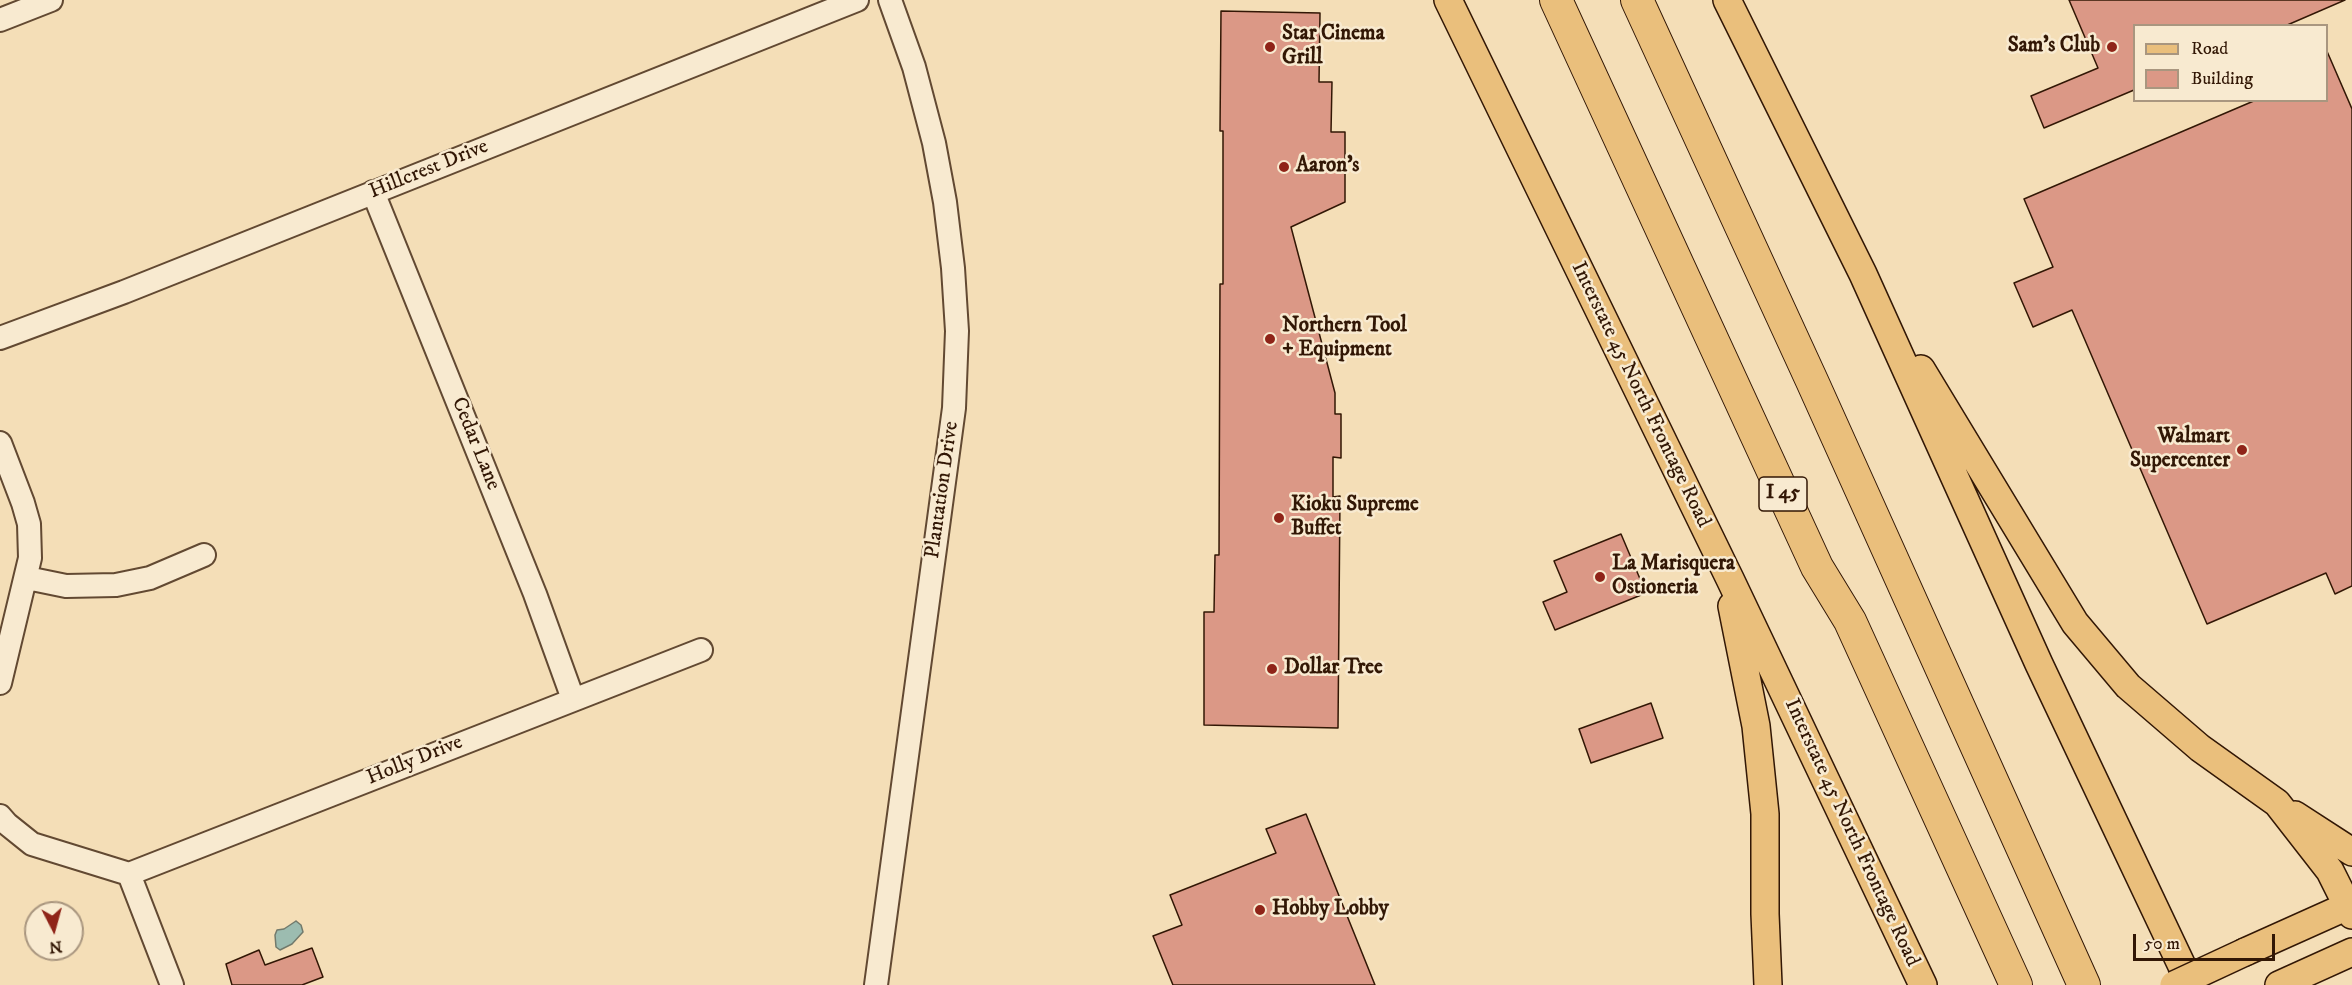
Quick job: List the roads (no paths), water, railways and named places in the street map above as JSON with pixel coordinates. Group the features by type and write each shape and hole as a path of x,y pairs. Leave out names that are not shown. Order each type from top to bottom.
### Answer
{"highway":[{"name":"I 45","path":"1556,0 1817,567 1850,621 2016,985"},
{"path":"1637,0 1827,413 2084,985"}],"main road":[{"name":"Interstate 45 North Frontage Road","path":"1448,0 1730,579 1923,985"},
{"path":"1727,0 1863,274 2039,664 2191,985"},
{"path":"1863,274 2075,623 2128,686 2200,748 2277,803 2352,852"},
{"path":"1730,579 1727,584 1756,726 1765,814 1768,985"},
{"path":"2174,985 2350,908 2330,871 2277,803"},
{"path":"2279,985 2352,952"}],"street":[{"path":"0,20 51,0"},
{"name":"Hillcrest Drive","path":"0,338 124,292 857,0"},
{"name":"Plantation Drive","path":"876,985 954,408 957,331 953,268 945,202 934,143 914,68 890,0"},
{"name":"Cedar Lane","path":"373,192 531,583 573,699"},
{"path":"0,443 29,524 30,558 0,683"},
{"path":"27,578 66,586 116,585 150,578 204,555"},
{"name":"Holly Drive","path":"129,874 701,650"},
{"path":"0,816 32,844 129,874 172,985"}],"place":[{"name":"Star Cinema Grill","path":"1270,47"},
{"name":"Sam's Club","path":"2112,47"},
{"name":"Aaron's","path":"1284,167"},
{"name":"Northern Tool + Equipment","path":"1270,339"},
{"name":"Walmart Supercenter","path":"2242,450"},
{"name":"Kioku Supreme Buffet","path":"1279,518"},
{"name":"La Marisquera Ostioneria","path":"1600,577"},
{"name":"Dollar Tree","path":"1272,669"},
{"name":"Hobby Lobby","path":"1260,910"}]}
